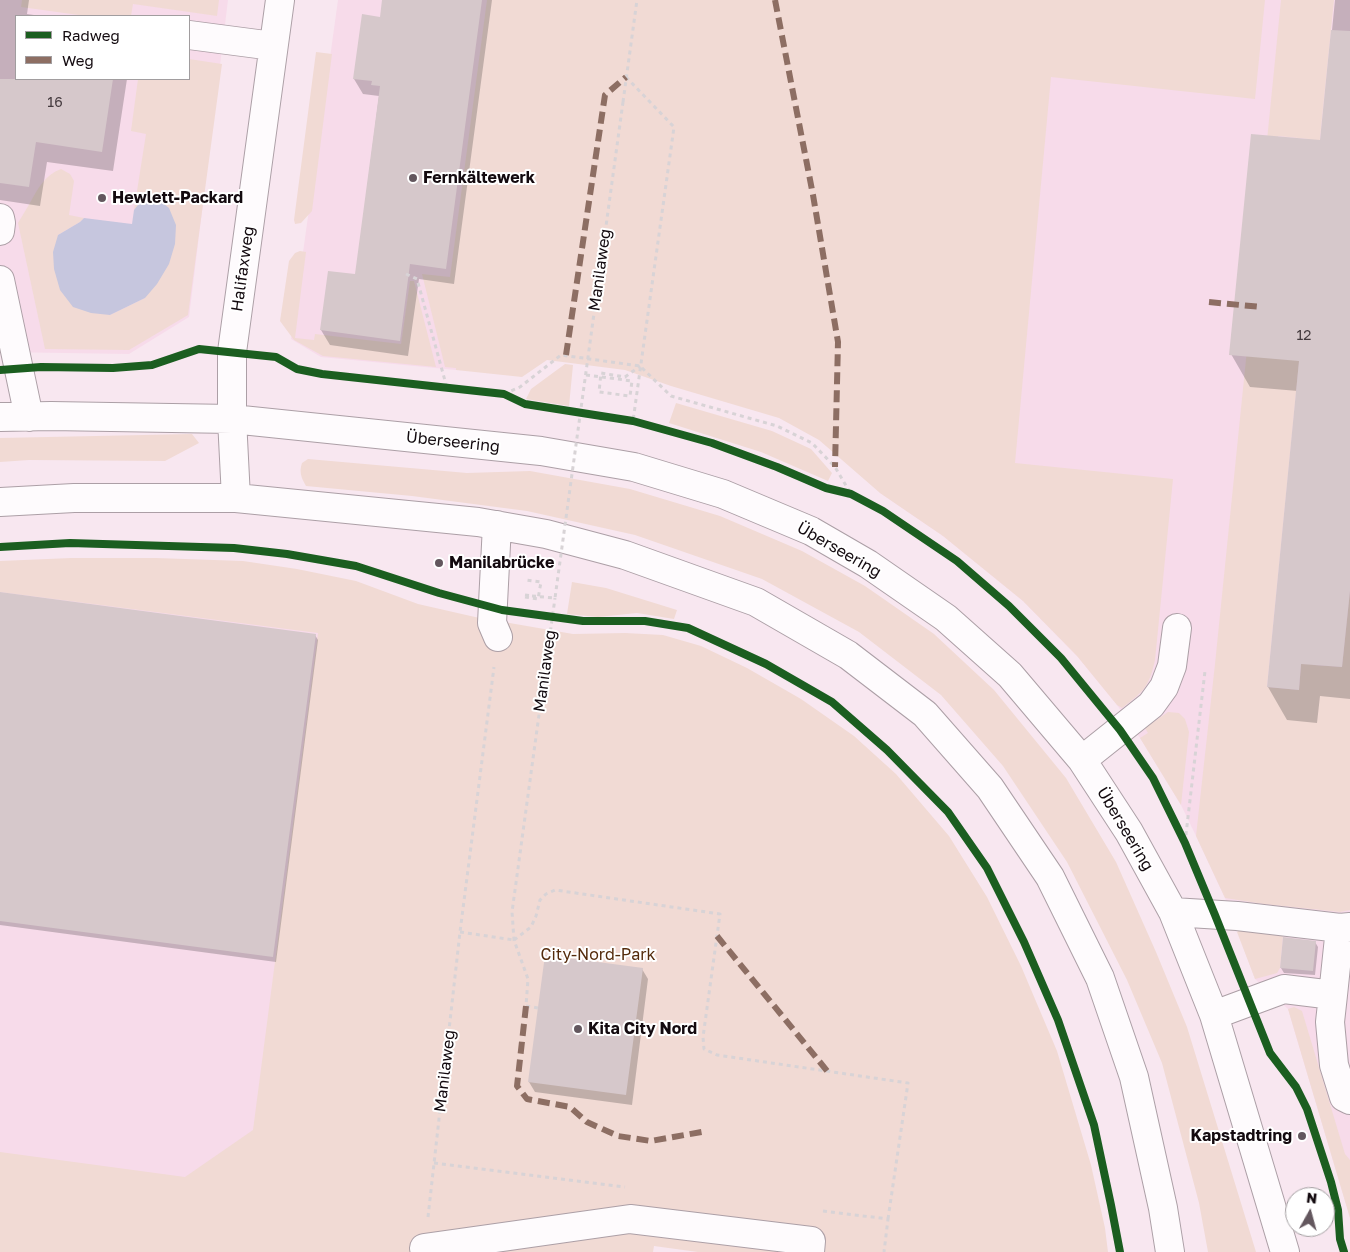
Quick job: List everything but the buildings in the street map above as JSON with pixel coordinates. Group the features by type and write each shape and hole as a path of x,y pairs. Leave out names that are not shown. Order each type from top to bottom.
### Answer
{"street":[{"name":"Halifaxweg","path":"236,498 232,419 232,352 280,0"},
{"path":"190,35 273,46"},
{"path":"0,218 0,231"},
{"path":"0,280 29,417"},
{"name":"Überseering","path":"0,417 232,419 541,451 634,467 723,494 811,531 868,564 946,618 1010,675 1082,760 1129,832 1173,912 1214,1015 1285,1252"},
{"path":"0,502 74,498 236,498 497,525 546,534 625,555 756,602 848,655 925,714 990,788 1050,877 1100,978 1134,1076 1163,1208 1170,1252"},
{"path":"497,525 492,623 498,636"},
{"path":"1082,760 1151,705 1164,687 1172,666 1176,628"},
{"path":"1173,912 1237,916 1345,928 1330,1022 1334,1065 1344,1097 1350,1100"},
{"path":"1214,1015 1284,989 1333,995"},
{"path":"424,1248 630,1219 811,1241 810,1252"}],"path":[{"path":"626,77 674,126 633,421"},
{"path":"406,274 417,279 447,388"},
{"path":"507,396 561,354 640,366 671,396 777,426 812,443 835,467 851,494"},
{"path":"586,375 610,378 632,381 630,396 599,392 601,374 625,377 640,366"},
{"path":"574,412 584,413"},
{"path":"623,419 642,423"},
{"path":"843,492 851,494"},
{"path":"534,581 541,582 538,599 532,597 555,598"},
{"path":"1185,843 1206,663"},
{"path":"460,932 514,940 531,928 540,900 546,894 555,890 720,914 703,1036 704,1049 717,1055 908,1083 888,1219"}],"shaded area":[{"name":"Hewlett-Packard","path":"0,0 228,0 189,317 129,354 0,352"},
{"path":"338,0 506,0 456,370 321,357 291,339"},
{"path":"948,0 1350,0 1350,1218 1288,1009 1255,979 1225,898 1196,836 1181,805 1140,738 1117,705 1077,656 1023,601 943,536 880,493"},
{"path":"0,588 349,596 270,1162 194,1220 0,1195"}],"green space":[{"path":"22,0 219,0 217,16 133,4 131,15 79,15 21,7"},
{"path":"487,0 1265,0 1255,99 1051,77 1015,463 1173,479 1155,660 1148,683 1136,697 1122,708 1117,705 1077,656 1023,601 943,536 880,493 819,440 779,418 671,386 625,370 547,360 522,377 456,370 456,368 445,367 422,274 450,277"},
{"path":"1281,0 1334,0 1319,148 1309,147 1309,139 1278,136 1263,292 1252,291"},
{"path":"316,52 332,54 312,211 301,223 295,224 294,220"},
{"path":"190,59 222,64 188,315 129,350 45,349 18,223 39,187 46,178 55,172 61,169 70,174 74,181 69,215 84,218 58,235 110,315 145,298 143,200 134,210 146,134 131,131 138,80 190,80"},
{"path":"300,251 306,252 295,338 314,340 315,334 401,344 410,281 414,281 436,367 323,356 294,340 280,321 289,261 295,253"},
{"path":"1250,320 1300,352 1267,687 1299,690 1302,654 1313,665 1342,667 1350,591 1350,910 1340,912 1225,898 1196,836"},
{"path":"565,364 573,365 569,406 526,399 531,389"},
{"path":"676,403 772,431 811,449 832,473 828,481 761,452 669,423"},
{"path":"192,434 199,443 165,461 29,460 0,462 0,438"},
{"path":"308,459 467,473 530,471 630,489 720,516 802,551 865,586 934,634 994,690 1066,778 1116,862 1187,1027 1256,1252 1208,1252 1199,1203 1162,1063 1127,980 1067,862 1003,766 941,695 859,632 762,579 635,535 527,511 412,496 306,486 301,469 302,463"},
{"name":"City-Nord-Park","path":"71,558 243,561 297,569 356,581 418,604 475,617 573,634 625,633 663,635 701,646 747,668 801,699 854,736 896,774 949,836 987,897 1021,966 1057,1051 1091,1165 1105,1228 1108,1252 698,1252 654,1246 653,1252 0,1252 0,1152 185,1177 253,1130 318,633 0,592 0,561"},
{"path":"572,582 606,588 677,610 674,619 637,613 598,617 567,614"},
{"path":"1168,712 1179,713 1185,719 1189,732 1181,805 1140,738 1148,733 1145,728"},
{"path":"1242,929 1283,935 1280,968 1277,973 1255,979 1237,932"},
{"path":"1294,1007 1302,1011 1345,1154 1350,1160 1350,1218 1288,1009"}],"water":[{"path":"142,200 159,200 169,208 176,225 175,244 169,264 157,284 145,298 110,315 91,313 73,307 60,290 54,269 53,252 58,235 84,218 132,224 134,210"}],"marked path":[{"path":"775,0 813,195 838,342 835,467"},
{"path":"566,355 605,95 626,77"},
{"path":"1209,302 1261,307"},
{"path":"717,936 828,1072"},
{"path":"526,1006 517,1086 527,1099 570,1107 587,1122 618,1136 651,1141 707,1131"}],"cycle path":[{"path":"0,370 41,367 113,368 152,365 199,349 276,357 297,369 322,374 504,394 525,404 633,421 712,443 777,467 826,488 851,494 883,511 957,561 1009,606 1061,658 1120,730 1153,778 1185,843 1270,1053 1296,1087 1307,1109 1331,1182 1338,1210 1340,1239 1344,1252"},
{"path":"0,547 70,543 234,548 287,554 356,566 439,593 502,610 583,621 645,621 688,628 766,664 832,702 887,750 948,812 987,868 1024,942 1058,1020 1094,1125 1120,1252"}],"place":[{"name":"Fernkältewerk","path":"413,178"},
{"name":"Hewlett-Packard","path":"102,198"},
{"name":"Manilabrücke","path":"439,563"},
{"name":"Kita City Nord","path":"578,1029"},
{"name":"Kapstadtring","path":"1302,1136"}]}
